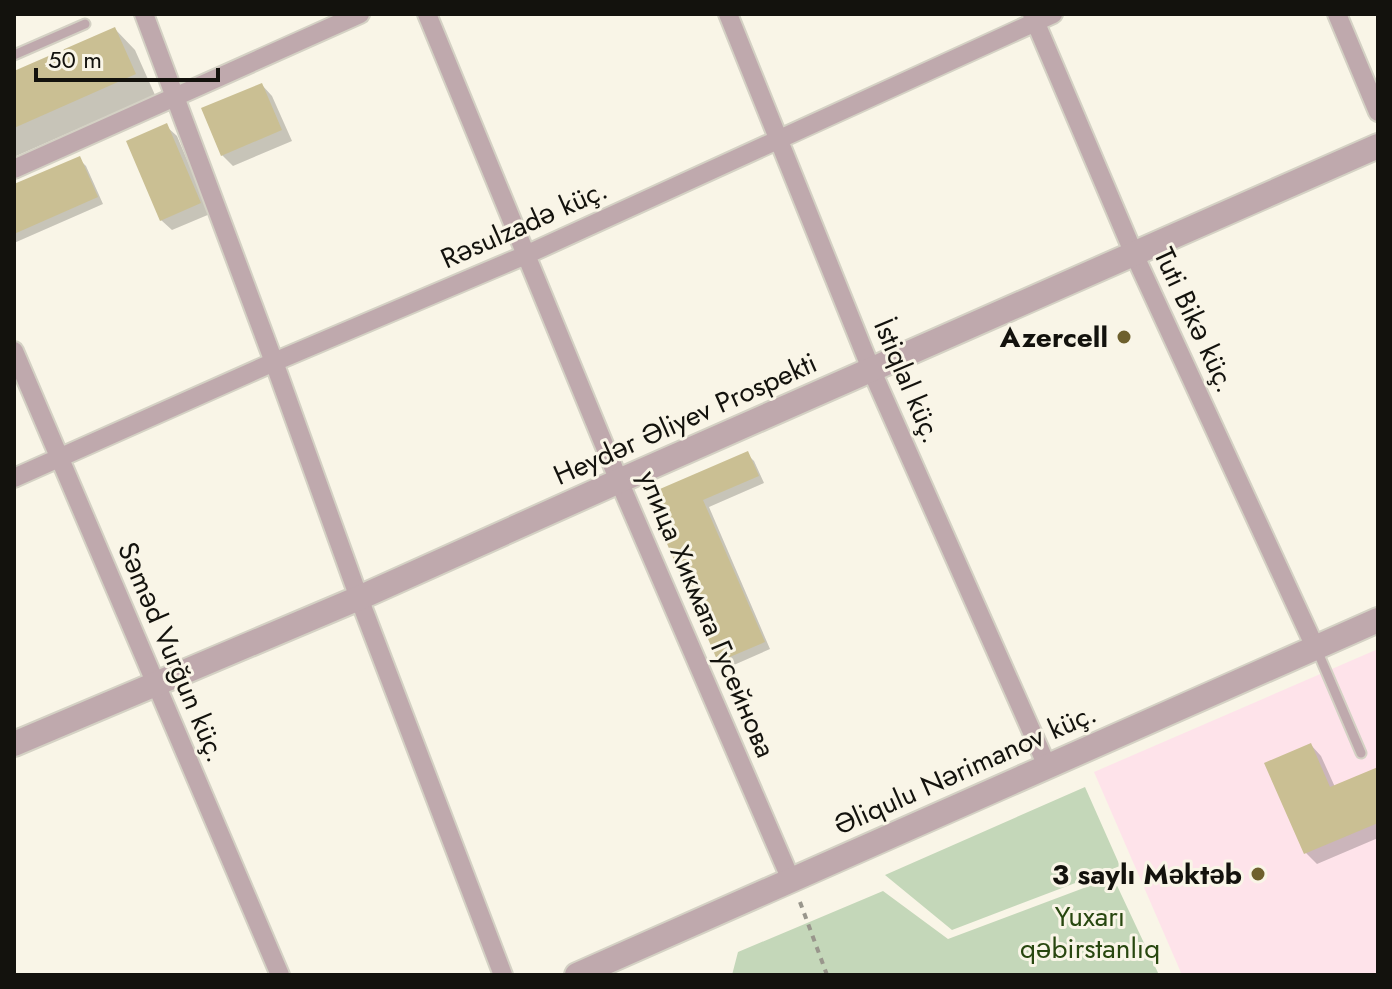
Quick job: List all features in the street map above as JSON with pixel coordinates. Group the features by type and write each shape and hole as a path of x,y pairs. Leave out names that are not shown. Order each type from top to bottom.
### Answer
{"street":[{"path":"144,14 359,598 503,975"},
{"path":"14,169 360,14"},
{"name":"улица Хикмата Гусейнова","path":"427,14 619,481 791,880"},
{"name":"İstiqlal küç.","path":"728,14 871,369 1047,766"},
{"path":"1337,14 1378,112"},
{"name":"Rəsulzadə küç.","path":"14,478 274,362 528,254 778,141 1040,16"},
{"name":"Tuti Bikə küç.","path":"1040,16 1134,254 1315,647"},
{"name":"Heydər Əliyev Prospekti","path":"14,744 359,598 1378,146"},
{"name":"Səməd Vurğun küç.","path":"14,351 280,975"},
{"name":"Əliqulu Nərimanov küç.","path":"577,975 1378,620"}],"lane":[{"path":"14,55 85,24"},
{"path":"1315,647 1361,753"}],"path":[{"path":"791,880 827,975"}],"shaded area":[{"name":"3 saylı Məktəb","path":"1378,649 1378,975 1182,975 1094,772"}],"green space":[{"path":"1085,787 1120,866 952,930 885,875"},
{"name":"Yuxarı qəbirstanlıq","path":"1113,877 1159,975 732,975 738,952 883,891 948,939"}],"building":[{"path":"115,27 136,74 14,128 14,71"},
{"path":"262,83 282,130 221,156 201,108"},
{"path":"167,123 201,203 160,221 126,141"},
{"path":"80,156 98,197 14,234 14,184"},
{"path":"748,451 759,476 703,500 765,642 718,662 646,495"},
{"path":"1311,743 1330,787 1378,767 1378,823 1304,854 1264,763"}],"place":[{"name":"Azercell","path":"1124,337"},
{"name":"3 saylı Məktəb","path":"1258,874"}]}
